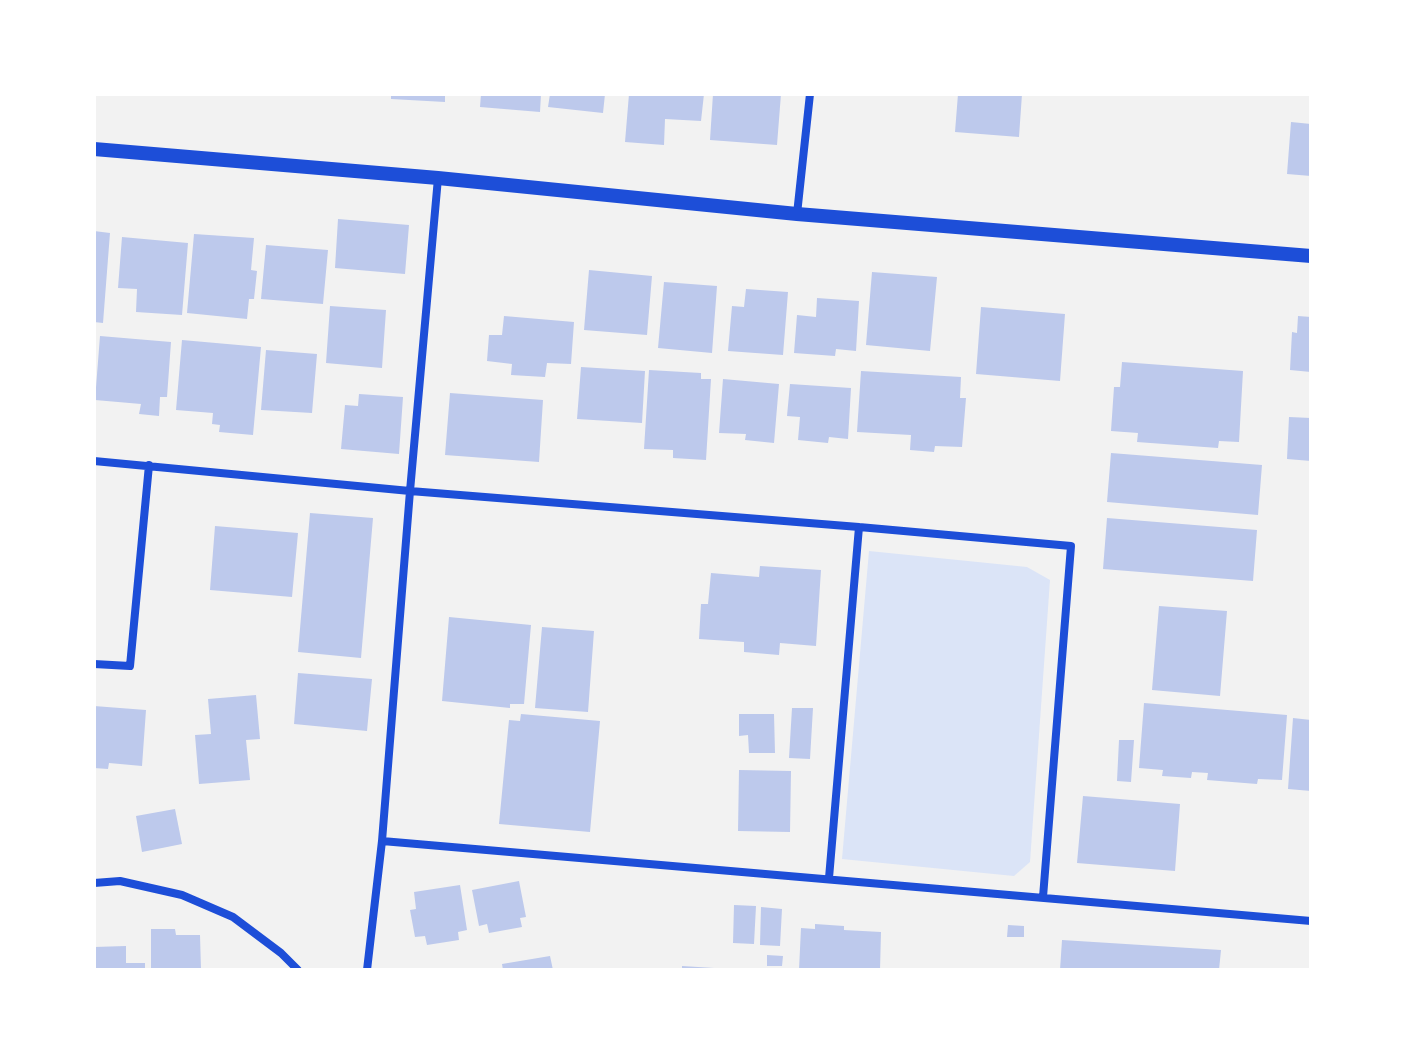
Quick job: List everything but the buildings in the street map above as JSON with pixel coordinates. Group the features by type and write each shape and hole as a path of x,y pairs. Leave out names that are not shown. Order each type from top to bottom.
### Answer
{"street":[{"path":"797,214 810,94"},
{"path":"94,149 438,178 797,214 1311,256"},
{"path":"367,970 382,841 438,178"},
{"path":"94,461 410,491 1071,546 1043,897"},
{"path":"94,664 130,666 149,465"},
{"path":"829,878 859,527"},
{"path":"382,841 1311,921"},
{"path":"94,883 120,881 182,895 233,917 281,953 298,970"}],"shaded area":[{"path":"869,551 1027,567 1050,580 1030,862 1014,876 842,859"}]}
